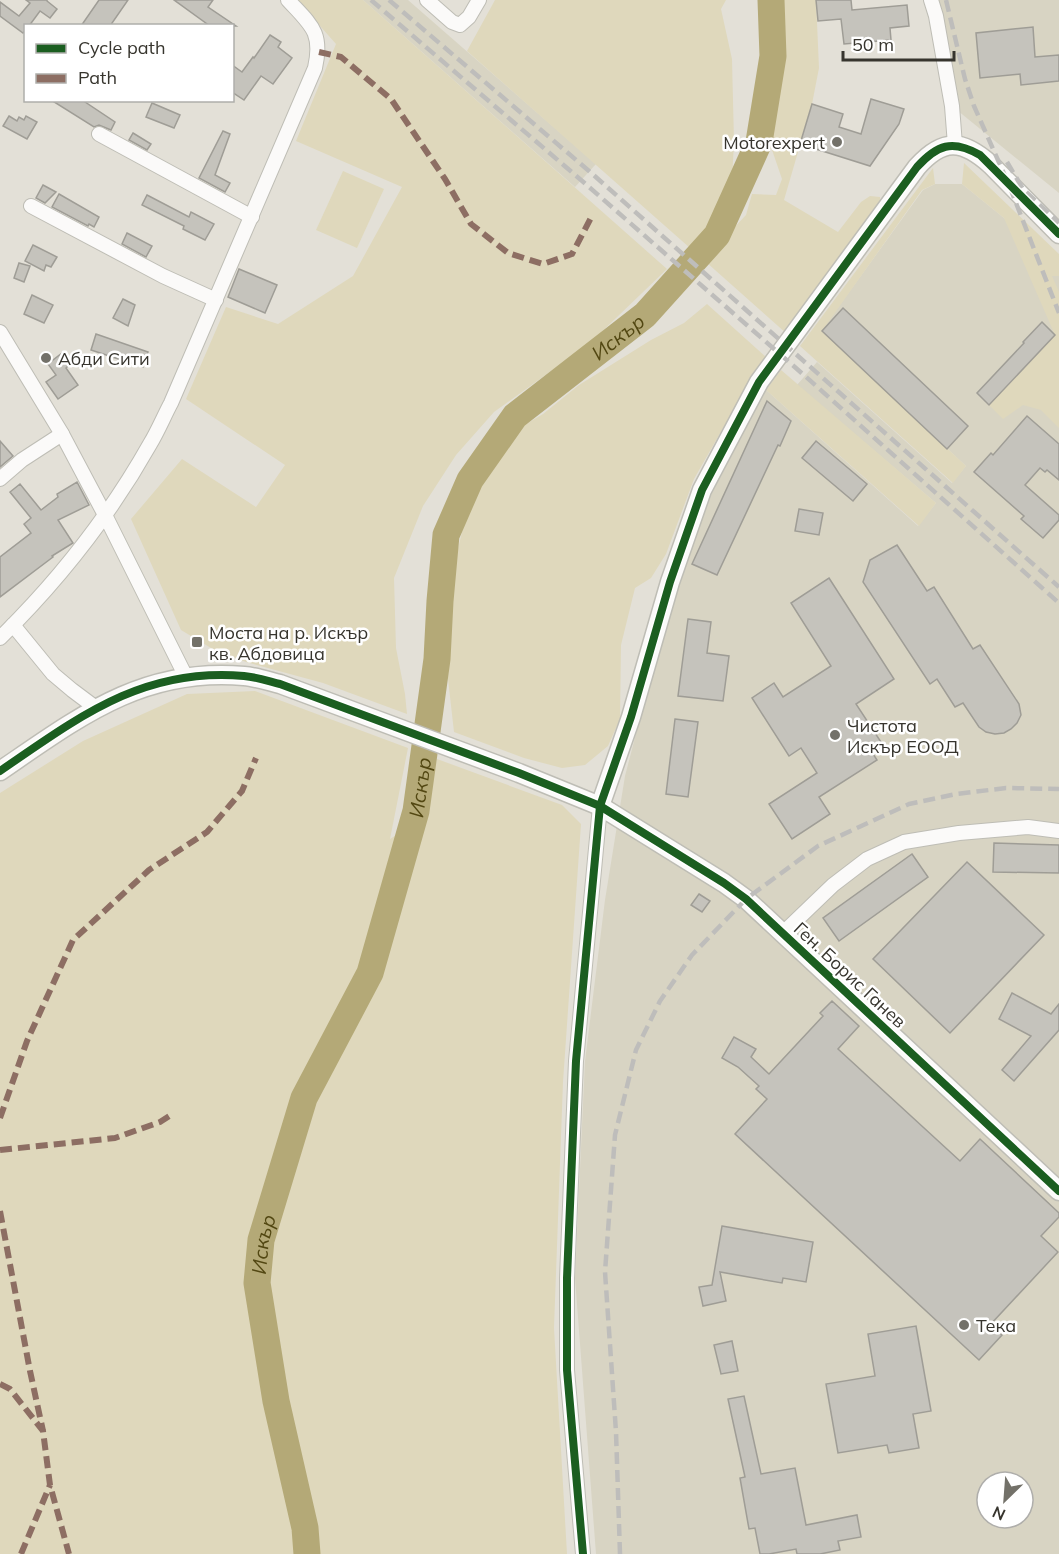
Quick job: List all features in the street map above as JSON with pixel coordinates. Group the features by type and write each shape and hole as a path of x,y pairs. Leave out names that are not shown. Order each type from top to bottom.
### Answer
{"street":[{"path":"0,638 80,548 105,515 150,444 179,385 315,68 319,52 318,36 288,0"},
{"path":"427,0 452,22 460,25 469,17 479,0"},
{"path":"931,0 952,106 955,145"},
{"path":"99,134 252,217"},
{"path":"583,1554 567,1370 567,1278 576,1061 600,806 631,717 670,582 702,490 759,382 916,167 928,154 941,147 955,145 969,148 980,155 1059,234"},
{"path":"31,206 163,276 216,300"},
{"path":"0,332 62,434 186,676"},
{"path":"0,479 22,460 62,434"},
{"path":"13,625 53,674 96,708"},
{"name":"Ген. Борис Ганев","path":"0,771 96,708 157,683 186,676 216,675 247,676 280,684 519,773 600,806 746,899 1059,1191"},
{"path":"783,933 832,885 867,859 904,842 958,833 1028,827 1059,831"}],"shaded area":[{"path":"297,0 363,0 667,269 590,343 494,412 456,455 423,506 394,578 396,648 407,714 323,683 246,662 211,648 181,630 131,519 182,459 256,507 285,465 186,399 226,307 278,324 353,276 402,187 296,141 336,44"},
{"path":"363,0 408,0 596,164 575,187"},
{"path":"495,0 726,0 721,9 732,59 734,142 732,180 722,208 690,248 467,51"},
{"path":"779,0 816,0 819,68 812,104 784,200 838,232 861,202 870,196 880,197 880,206 787,334 706,262 713,250 746,215 752,194 776,195 782,179 771,147 780,69"},
{"path":"933,0 1059,0 1059,193 952,106"},
{"path":"964,163 1059,254 1059,276 1052,276 1059,292 1059,428 1041,410 1023,405 1003,419 989,405 1055,335 1004,218 962,184"},
{"path":"933,168 935,184 922,190 822,331 966,466 953,483 800,346"},
{"path":"343,171 384,189 357,248 316,230"},
{"path":"935,184 962,184 1059,259 1059,1554 596,1554 575,1278 585,1061 605,900 625,776 677,577 712,493 766,390 918,526 936,503 797,385 817,362 952,483 966,466 821,331 923,190"},
{"path":"707,304 766,357 694,479 666,554 651,578 635,588 621,645 620,719 608,746 585,765 562,768 524,758 454,732 448,679 453,569 470,499 521,427 543,414 579,385 651,340 684,323"},
{"path":"781,370 936,503 919,526 766,390"},
{"path":"255,691 408,748 390,839 426,816 437,759 562,805 581,824 563,1082 554,1328 567,1554 0,1554 0,793 83,741 187,694"}],"building":[{"path":"26,0 47,0 57,9 50,18 40,11 30,24 24,24 23,33 0,16 0,2 19,16 30,3"},
{"path":"99,0 128,0 111,24 82,24"},
{"path":"174,0 213,0 208,7 233,24 207,24"},
{"path":"816,0 851,0 852,10 907,5 909,26 890,28 891,40 844,44 841,19 818,21"},
{"path":"1033,27 1035,57 1059,55 1059,81 1021,85 1020,74 980,78 976,33"},
{"path":"270,35 281,42 278,47 292,58 273,84 261,76 244,100 234,93 234,66 242,72"},
{"path":"871,99 904,109 899,124 870,166 800,144 812,104 843,114 839,127 861,134"},
{"path":"54,102 85,102 115,122 111,130 99,125 94,127"},
{"path":"152,103 180,115 174,128 146,117"},
{"path":"9,116 17,121 19,117 24,120 26,116 37,122 27,139 3,126"},
{"path":"223,131 230,134 215,175 230,183 225,192 199,178"},
{"path":"133,133 151,144 147,150 129,140"},
{"path":"43,185 56,192 45,203 36,198"},
{"path":"59,194 99,217 94,227 52,207"},
{"path":"147,195 189,217 191,212 214,224 205,240 183,229 184,226 142,205"},
{"path":"127,233 152,246 146,257 122,244"},
{"path":"33,245 57,257 51,267 46,265 44,271 25,261"},
{"path":"19,263 30,266 24,282 14,278"},
{"path":"239,269 277,285 265,313 228,297"},
{"path":"32,295 53,305 44,323 24,314"},
{"path":"123,299 135,305 128,326 113,318"},
{"path":"843,308 968,426 947,449 822,331"},
{"path":"1042,322 1055,335 989,405 977,393"},
{"path":"96,334 148,352 143,367 91,350"},
{"path":"62,353 70,364 66,368 78,385 58,399 46,382 56,375 48,364"},
{"path":"767,401 791,421 717,575 692,564"},
{"path":"1027,416 1059,444 1059,480 1047,470 1045,472 1040,468 1025,485 1059,515 1059,520 1043,538 1021,519 1024,516 974,472 991,453 993,455"},
{"path":"0,441 13,456 0,467"},
{"path":"816,441 867,484 853,501 802,458"},
{"path":"77,482 89,505 58,520 73,543 52,556 0,597 0,557 31,533 24,524 31,518 10,492 20,484 41,510 58,497 57,494"},
{"path":"799,509 823,513 819,535 795,531"},
{"path":"897,545 927,591 934,587 973,649 980,645 1019,704 1021,715 1011,729 1004,733 986,732 979,727 963,703 955,707 937,679 930,684 863,582 870,560"},
{"path":"829,578 894,679 856,704 881,742 870,749 877,760 819,797 830,814 792,839 769,804 817,773 801,748 789,756 752,698 774,683 783,697 831,666 791,603"},
{"path":"688,619 711,622 707,653 729,656 723,701 678,696"},
{"path":"675,719 698,722 688,797 666,794"},
{"path":"994,843 1059,845 1059,873 993,872"},
{"path":"912,854 928,877 839,941 823,918"},
{"path":"967,862 1044,935 950,1033 873,959"},
{"path":"699,894 710,901 702,912 691,905"},
{"path":"1012,993 1051,1014 1059,1004 1059,1030 1014,1081 1002,1070 1031,1036 999,1019"},
{"path":"832,1001 859,1026 838,1049 960,1161 980,1139 1059,1213 1059,1217 1041,1236 1058,1252 990,1325 1002,1335 979,1360 735,1134 767,1099 756,1089 759,1086 738,1067 722,1058 734,1037 756,1049 751,1057 769,1074 823,1016 820,1013"},
{"path":"722,1226 813,1242 806,1282 783,1278 782,1283 720,1272 726,1301 703,1306 699,1287 712,1285"},
{"path":"916,1326 931,1411 913,1414 919,1448 889,1453 887,1445 838,1453 826,1384 875,1376 868,1334"},
{"path":"732,1341 738,1371 721,1374 714,1345"},
{"path":"744,1396 761,1474 795,1468 806,1525 857,1515 861,1537 838,1541 840,1550 820,1554 797,1554 796,1549 760,1554 755,1528 749,1529 740,1478 745,1477 728,1399"}],"waterway":[{"name":"Искър","path":"307,1554 305,1528 276,1401 257,1283 261,1240 304,1098 370,973 416,811 437,659 446,535 470,480 515,416 645,315 717,235 759,142 773,56 771,0"}],"railway":[{"path":"371,0 805,376 1059,603"},
{"path":"389,0 589,171 1059,587"},
{"path":"946,0 965,79 974,106 1009,185 1059,313"},
{"path":"1007,162 1023,189 1059,223"},
{"path":"620,1554 616,1432 605,1272 615,1135 636,1050 660,1001 692,955 746,899 818,846 909,804 956,794 1006,788 1059,789"}],"marked path":[{"path":"319,52 341,57 391,99 445,179 471,224 508,253 543,264 572,254 593,214"},
{"path":"0,1118 27,1041 73,940 149,870 207,832 242,791 256,758"},
{"path":"0,1150 115,1138 160,1122 171,1115"},
{"path":"0,1211 43,1431"},
{"path":"0,1384 10,1389 43,1431 50,1485 69,1554"},
{"path":"21,1554 50,1485"}],"cycle path":[{"path":"583,1554 567,1370 567,1278 576,1061 600,806 631,717 670,582 702,490 759,382 917,167 931,154 938,149 953,146 980,155 1059,234"},
{"path":"0,771 57,732 114,700 174,679 208,675 258,678 280,684 519,773 600,806 746,899 1059,1191"}],"place":[{"name":"Motorexpert","path":"837,142"},
{"name":"Абди Сити","path":"46,358"},
{"name":"Моста на р. Искър кв. Абдовица","path":"197,642"},
{"name":"Чистота Искър ЕООД","path":"835,735"},
{"name":"Тека","path":"964,1325"}]}
